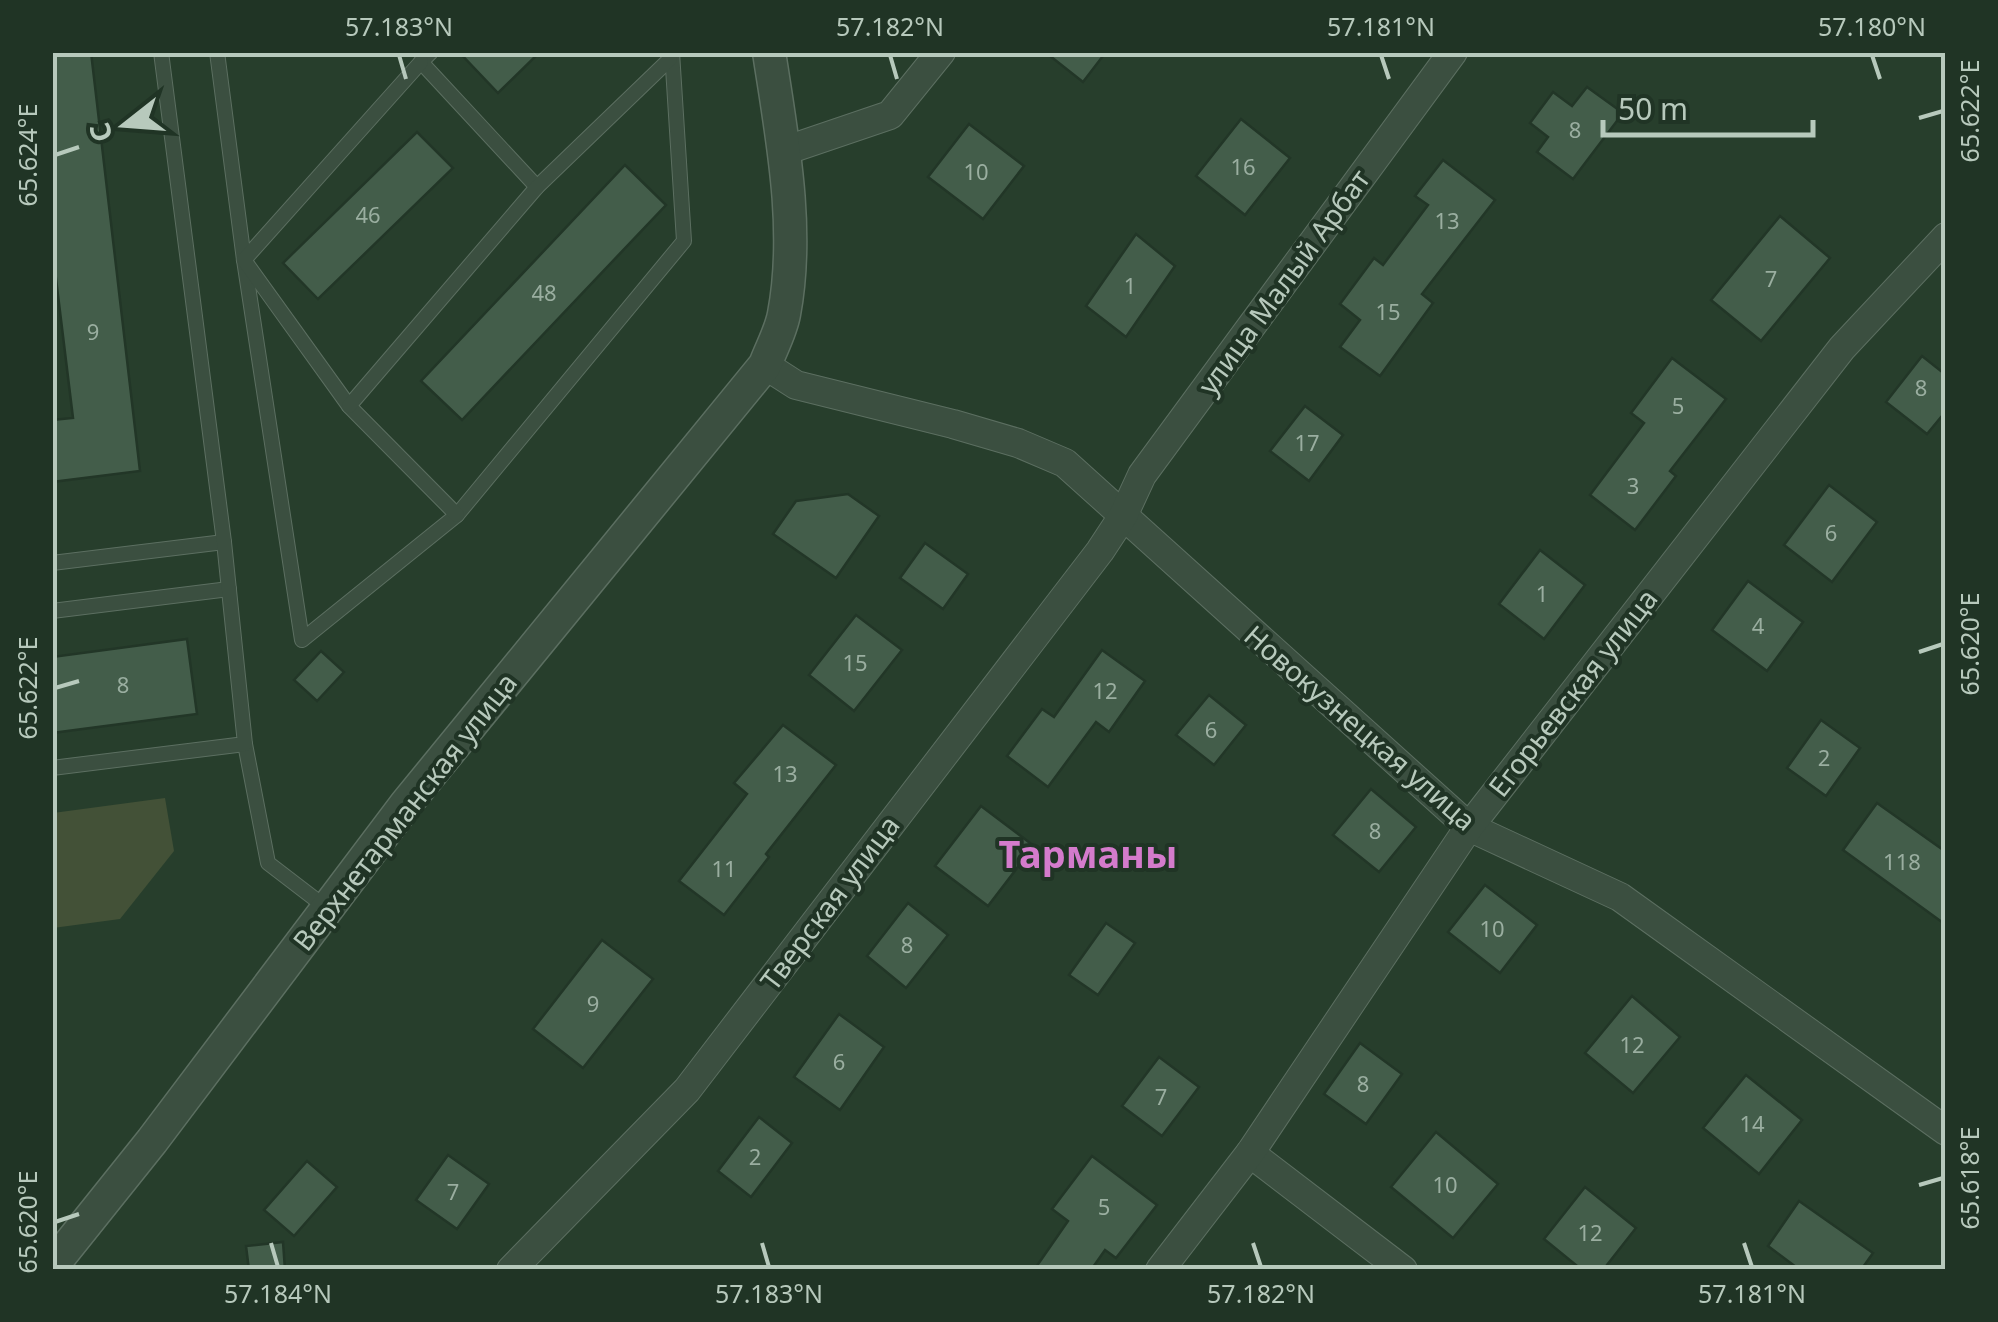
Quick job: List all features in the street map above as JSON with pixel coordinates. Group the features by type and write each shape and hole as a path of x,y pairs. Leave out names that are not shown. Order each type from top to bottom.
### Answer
{"street":[{"name":"Верхнетарманская улица","path":"52,1266 152,1141 406,804 765,365 784,318 790,264 784,152 769,52"},
{"path":"784,152 890,115 941,52"},
{"name":"улица Малый Арбат","path":"1123,516 1142,475 1453,52"},
{"name":"Егорьевская улица","path":"1160,1270 1250,1153 1469,827 1842,348 1946,237"},
{"name":"Новокузнецкая улица","path":"765,365 796,385 953,424 1065,463 1469,827 1620,897 1946,1131"},
{"name":"Тверская улица","path":"511,1270 687,1090 1123,516"},
{"path":"1250,1153 1403,1270"}],"lane":[{"path":"160,52 224,542 245,744 268,863 328,909"},
{"path":"217,52 244,260 302,640 457,516 684,241 671,56"},
{"path":"348,406 538,187 671,56"},
{"path":"244,260 426,57 538,187"},
{"path":"244,260 348,406 457,516"},
{"path":"52,563 224,542"},
{"path":"52,611 228,589"},
{"path":"52,768 245,744"}],"green space":[{"path":"165,798 174,851 120,919 53,928 53,813"}],"building":[{"path":"52,52 91,52 140,471 52,482 52,420 73,418 52,246"},
{"path":"459,52 540,52 498,93"},
{"path":"1045,52 1106,52 1083,82"},
{"path":"1587,87 1623,113 1573,179 1537,152 1548,137 1530,123 1553,92 1572,106"},
{"path":"1241,119 1290,158 1245,215 1196,176"},
{"path":"969,124 1024,166 983,219 928,177"},
{"path":"417,132 453,168 318,299 283,263"},
{"path":"1443,160 1495,200 1422,294 1433,303 1380,376 1340,347 1360,320 1340,304 1374,258 1383,265 1428,205 1415,196"},
{"path":"625,165 666,205 462,420 421,381"},
{"path":"1780,216 1830,258 1761,341 1711,300"},
{"path":"1136,234 1175,266 1126,337 1086,306"},
{"path":"1922,356 1946,375 1946,411 1927,434 1886,402"},
{"path":"1672,358 1726,399 1670,471 1676,476 1635,530 1590,495 1644,423 1631,413"},
{"path":"1305,406 1343,435 1309,481 1270,451"},
{"path":"1829,485 1877,522 1832,582 1784,545"},
{"path":"848,494 879,516 836,578 773,534 796,501"},
{"path":"925,543 968,574 943,609 900,578"},
{"path":"1540,550 1585,585 1544,639 1499,604"},
{"path":"1748,581 1803,622 1767,671 1712,630"},
{"path":"856,615 902,650 854,711 809,675"},
{"path":"187,639 197,714 52,733 52,657"},
{"path":"1102,650 1145,681 1109,732 1096,722 1048,787 1007,756 1042,709 1054,717"},
{"path":"321,651 344,672 317,701 294,680"},
{"path":"1209,695 1246,725 1214,765 1176,735"},
{"path":"1821,720 1860,748 1826,796 1787,768"},
{"path":"783,725 836,765 724,915 679,881 747,794 734,783"},
{"path":"1371,789 1416,827 1379,872 1333,835"},
{"path":"1877,803 1946,852 1946,925 1843,850"},
{"path":"981,806 1034,846 988,906 935,866"},
{"path":"1485,885 1537,925 1500,973 1448,932"},
{"path":"908,903 948,935 906,988 867,956"},
{"path":"1106,923 1135,943 1098,995 1069,975"},
{"path":"602,940 653,979 583,1068 533,1029"},
{"path":"1632,996 1680,1037 1633,1093 1585,1053"},
{"path":"839,1014 884,1047 840,1110 794,1077"},
{"path":"1360,1043 1402,1074 1366,1124 1324,1094"},
{"path":"1159,1057 1199,1087 1162,1136 1122,1106"},
{"path":"1746,1075 1802,1120 1759,1174 1703,1128"},
{"path":"759,1117 792,1143 751,1197 718,1171"},
{"path":"1436,1132 1498,1184 1453,1238 1391,1187"},
{"path":"448,1155 489,1184 457,1229 416,1200"},
{"path":"1092,1156 1157,1205 1116,1258 1105,1250 1091,1270 1034,1270 1068,1221 1052,1209"},
{"path":"307,1161 337,1187 294,1236 264,1210"},
{"path":"1585,1187 1636,1228 1603,1270 1582,1270 1544,1239"},
{"path":"1799,1201 1873,1253 1861,1270 1800,1270 1768,1246"},
{"path":"283,1242 285,1270 249,1270 246,1246"}],"district":[{"name":"Тарманы","path":"1088,855"}]}
